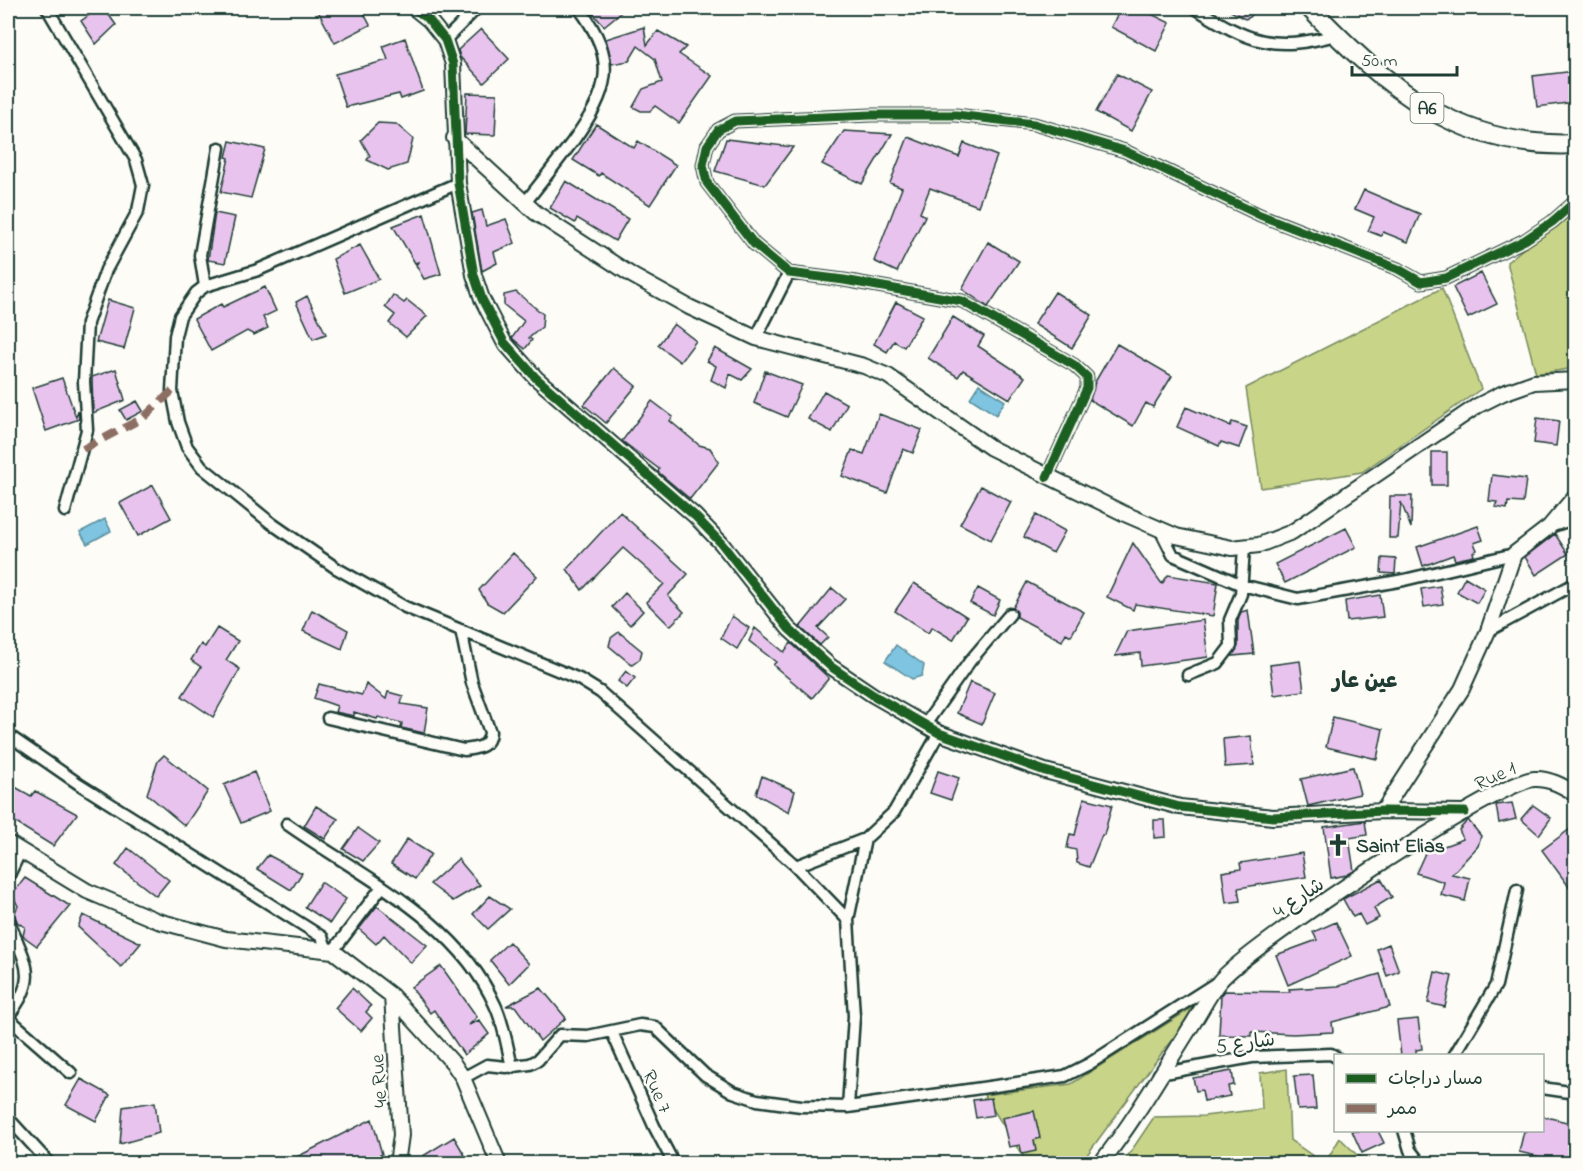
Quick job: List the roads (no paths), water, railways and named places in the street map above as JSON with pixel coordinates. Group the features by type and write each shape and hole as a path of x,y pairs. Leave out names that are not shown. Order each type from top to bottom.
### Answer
{"highway":[{"name":"A6","path":"1310,8 1380,76 1433,112 1490,136 1543,145 1575,144"}],"street":[{"path":"47,8 136,160 142,185 138,212 106,270 87,323 84,373 87,430 65,511"},
{"path":"414,8 429,20 445,40 453,64 456,97 454,138 458,183 474,275 482,298 504,342 519,361 695,516 721,543 789,629 830,666 924,726 939,733 1045,771 1180,807 1273,817 1383,811 1465,812"},
{"path":"445,40 477,8"},
{"path":"524,204 590,117 602,94 605,73 603,50 591,23 579,8"},
{"path":"1195,8 1257,41 1275,44 1306,43 1336,35"},
{"path":"1047,477 1089,384 1086,377 1074,364 962,301 844,280 789,273 754,244 707,183 703,165 707,146 725,124 755,119 956,115 1034,124 1125,151 1260,214 1398,270 1421,282 1446,278 1525,240 1552,222 1575,201"},
{"path":"454,138 524,204 633,276 689,307 756,338 864,366 888,376 991,448 1047,477 1176,536 1232,548 1274,541 1292,532 1477,406 1503,393 1534,382 1575,380"},
{"path":"205,286 200,255 219,148"},
{"path":"458,183 258,270 205,286 184,308 175,336 172,391 178,422 187,447 202,467 271,523 336,568 405,607 579,679 600,692 796,866 848,920"},
{"path":"756,338 789,273"},
{"path":"1160,529 1173,555 1242,585 1298,599 1404,580 1514,554 1550,527 1575,495"},
{"path":"1550,527 1575,518"},
{"path":"1188,675 1224,659 1231,646 1230,620 1242,585 1244,547"},
{"path":"1383,811 1462,689 1488,631 1514,554"},
{"path":"1488,631 1575,583"},
{"path":"924,726 970,661 1010,614"},
{"path":"328,718 464,750 480,748 490,738 490,732 472,683 461,630"},
{"path":"796,866 865,839 894,812 939,733"},
{"path":"8,735 79,784 322,937 330,951 392,996 463,1078 499,1164"},
{"name":"Rue 1","path":"1465,812 1502,789 1535,778 1558,783 1575,794"},
{"name":"شارع 4","path":"1100,1164 1146,1100 1159,1074 1219,981 1247,955 1401,851 1465,812"},
{"path":"287,824 415,909 468,959 495,1005 512,1067"},
{"path":"848,1107 854,1016 848,920 865,839"},
{"path":"8,843 87,891 158,921 226,939 330,951"},
{"path":"8,877 21,850"},
{"path":"330,951 381,888"},
{"path":"1455,1054 1496,985 1517,890"},
{"path":"8,919 28,976 19,1002 8,1017 71,1073"},
{"path":"463,1078 487,1065 512,1067 538,1060 560,1035 588,1036 640,1025 655,1027 705,1075 733,1092 757,1100 801,1106 848,1107 1065,1076 1089,1064 1219,981"},
{"name":"4e Rue","path":"392,996 401,1135 397,1164"},
{"name":"Rue 7","path":"612,1032 654,1126 674,1164"},
{"name":"شارع 5","path":"1159,1074 1252,1057 1330,1054 1334,1057"},
{"path":"1544,1088 1575,1093"},
{"path":"8,1118 50,1164"},
{"path":"1404,1132 1410,1150 1421,1164"}],"water":[{"path":"979,384 1005,401 996,415 970,398"},
{"path":"105,519 111,531 87,544 80,532"},
{"path":"896,645 924,665 922,676 912,679 885,661"}],"place":[{"name":"Saint Elias","path":"1338,845"}],"district":[{"name":"عين عار","path":"1365,679"}]}
